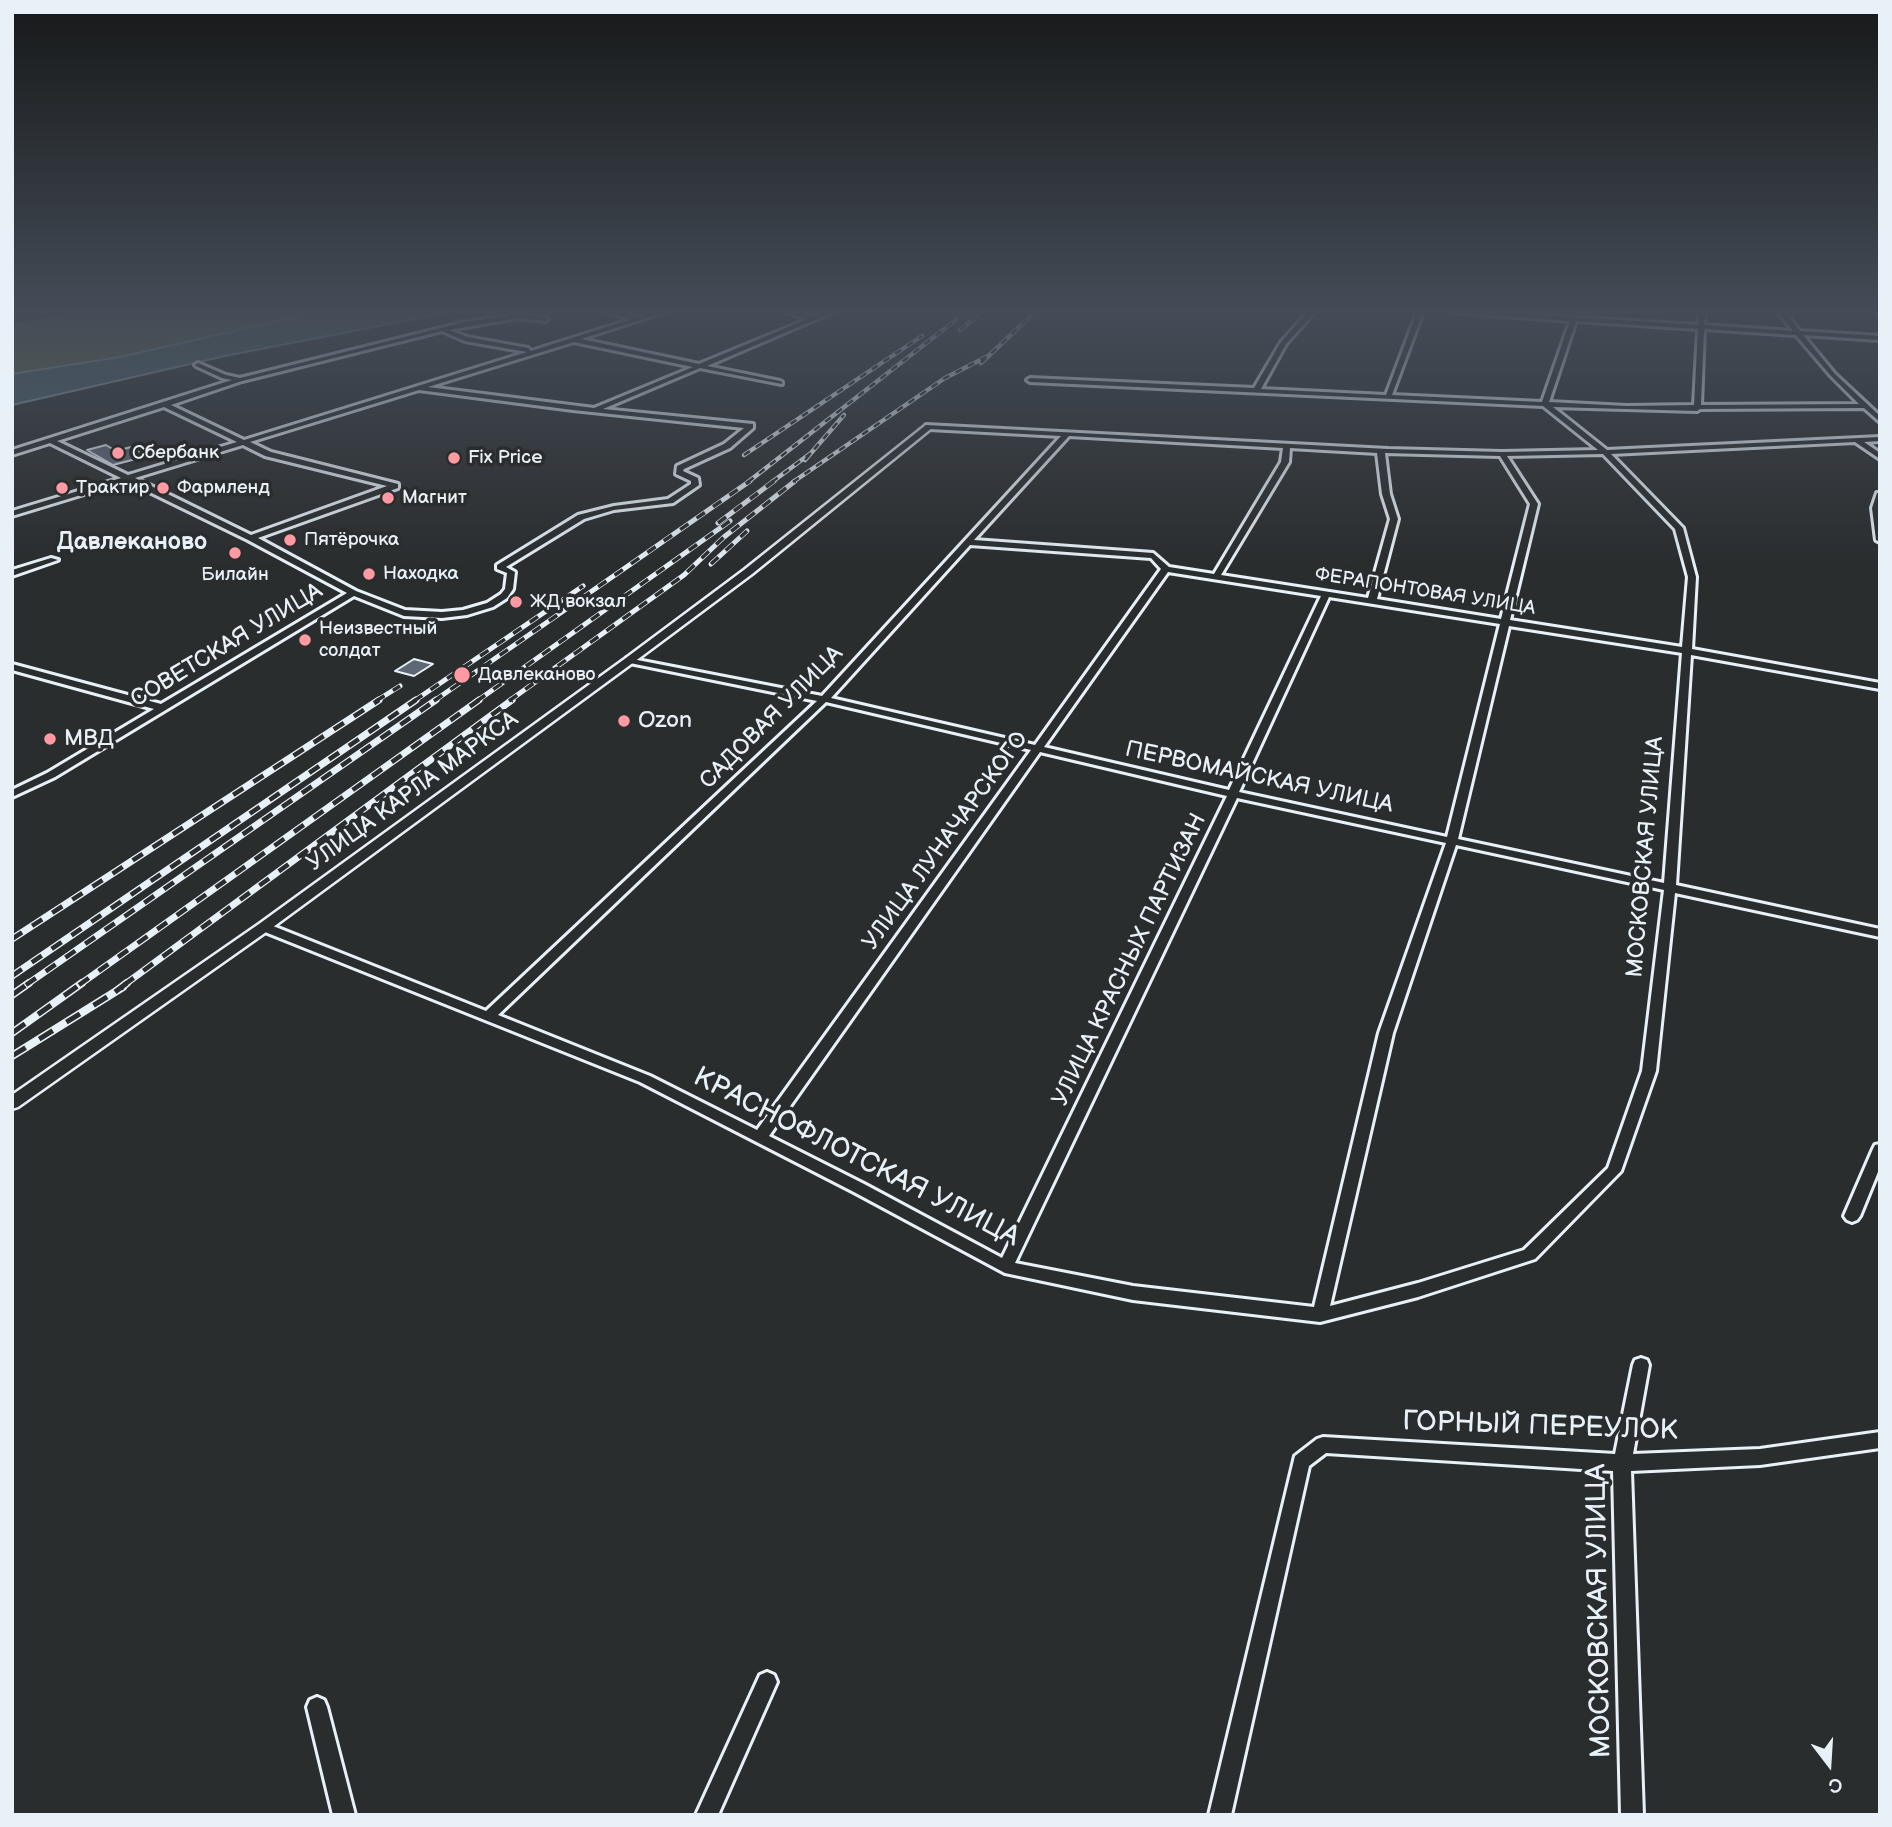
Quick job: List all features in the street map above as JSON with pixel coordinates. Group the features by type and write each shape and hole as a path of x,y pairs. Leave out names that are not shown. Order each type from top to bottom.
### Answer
{"street":[{"path":"12,453 189,397"},
{"path":"12,514 385,397"},
{"path":"52,441 251,538 353,593 412,615 464,613 490,605 509,589 511,572 500,567 581,517 614,508 670,501 695,485 695,480 679,472 680,468 727,446 750,426 494,397"},
{"path":"597,409 624,397"},
{"path":"1428,397 1697,409 1865,406"},
{"path":"1545,404 1547,397"},
{"path":"1697,409 1698,397"},
{"path":"1857,397 1880,420"},
{"name":"МОСКОВСКАЯ УЛИЦА","path":"1529,1255 1614,1171 1649,1072 1670,888 1692,577 1679,528 1605,452 1545,404"},
{"path":"166,405 268,454 395,486 251,538"},
{"path":"929,427 1381,451 1502,454 1880,439"},
{"name":"УЛИЦА КАРЛА МАРКСА","path":"12,1103 264,927 630,660 748,572 929,427"},
{"name":"САДОВАЯ УЛИЦА","path":"490,1015 824,699 1067,434"},
{"path":"1856,440 1880,457"},
{"path":"1216,577 1285,462 1287,446"},
{"path":"1373,601 1394,519 1386,494 1381,451"},
{"path":"1320,1315 1385,1032 1452,841 1534,504 1502,454"},
{"path":"1880,495 1875,508 1880,540"},
{"name":"ФЕРАПОНТОВАЯ УЛИЦА","path":"967,542 1153,556 1166,569 1687,651 1880,686"},
{"path":"12,573 54,560"},
{"name":"УЛИЦА ЛУНАЧАРСКОГО","path":"760,1137 1166,569"},
{"name":"СОВЕТСКАЯ УЛИЦА","path":"12,794 51,775 353,593"},
{"name":"УЛИЦА КРАСНЫХ ПАРТИЗАН","path":"1005,1267 1233,794 1326,594"},
{"name":"ПЕРВОМАЙСКАЯ УЛИЦА","path":"630,660 824,699 1233,794 1880,933"},
{"path":"12,667 160,707"},
{"name":"КРАСНОФЛОТСКАЯ УЛИЦА","path":"264,927 645,1079 1005,1267 1133,1293 1320,1315 1419,1290 1529,1255"},
{"path":"1852,1216 1880,1149"},
{"name":"МОСКОВСКАЯ УЛИЦА","path":"1632,1815 1622,1463 1641,1365"},
{"name":"ГОРНЫЙ ПЕРЕУЛОК","path":"1220,1815 1301,1461 1323,1445 1622,1463 1760,1457 1880,1440"},
{"path":"707,1815 767,1682"},
{"path":"317,1707 344,1815"}],"water":[{"path":"12,397 46,397 12,405"}],"building":[{"name":"Сбербанк","path":"106,445 116,451 131,447 147,456 113,465 87,450"},
{"name":"Давлеканово","path":"414,659 433,664 414,676 395,671"}],"railway":[{"path":"744,455 830,397"},
{"path":"748,482 857,397"},
{"path":"793,482 917,397"},
{"path":"805,460 844,415"},
{"path":"772,482 811,453"},
{"path":"434,701 750,481"},
{"path":"718,523 774,481"},
{"path":"509,701 684,575 724,537 795,481"},
{"path":"477,701 730,521"},
{"path":"711,564 747,531"},
{"path":"414,701 583,586"},
{"path":"376,701 400,686"},
{"path":"12,939 379,700"},
{"path":"12,976 416,700"},
{"path":"26,985 436,700"},
{"path":"79,985 479,700"},
{"path":"124,985 512,700"},
{"path":"12,995 29,983"},
{"path":"12,1033 82,983"},
{"path":"115,992 127,983"},
{"path":"115,992 123,987"},
{"path":"12,1056 115,992"}],"place":[{"name":"Сбербанк","path":"118,453"},
{"name":"Fix Price","path":"454,458"},
{"name":"Трактир","path":"62,488"},
{"name":"Фармленд","path":"163,488"},
{"name":"Магнит","path":"388,498"},
{"name":"Пятёрочка","path":"290,540"},
{"name":"Билайн","path":"235,553"},
{"name":"Находка","path":"369,574"},
{"name":"ЖД вокзал","path":"516,602"},
{"name":"Неизвестный солдат","path":"305,640"},
{"name":"Давлеканово","path":"462,675"},
{"name":"Ozon","path":"624,721"},
{"name":"МВД","path":"50,739"}],"district":[{"name":"Давлеканово","path":"132,543"}]}
